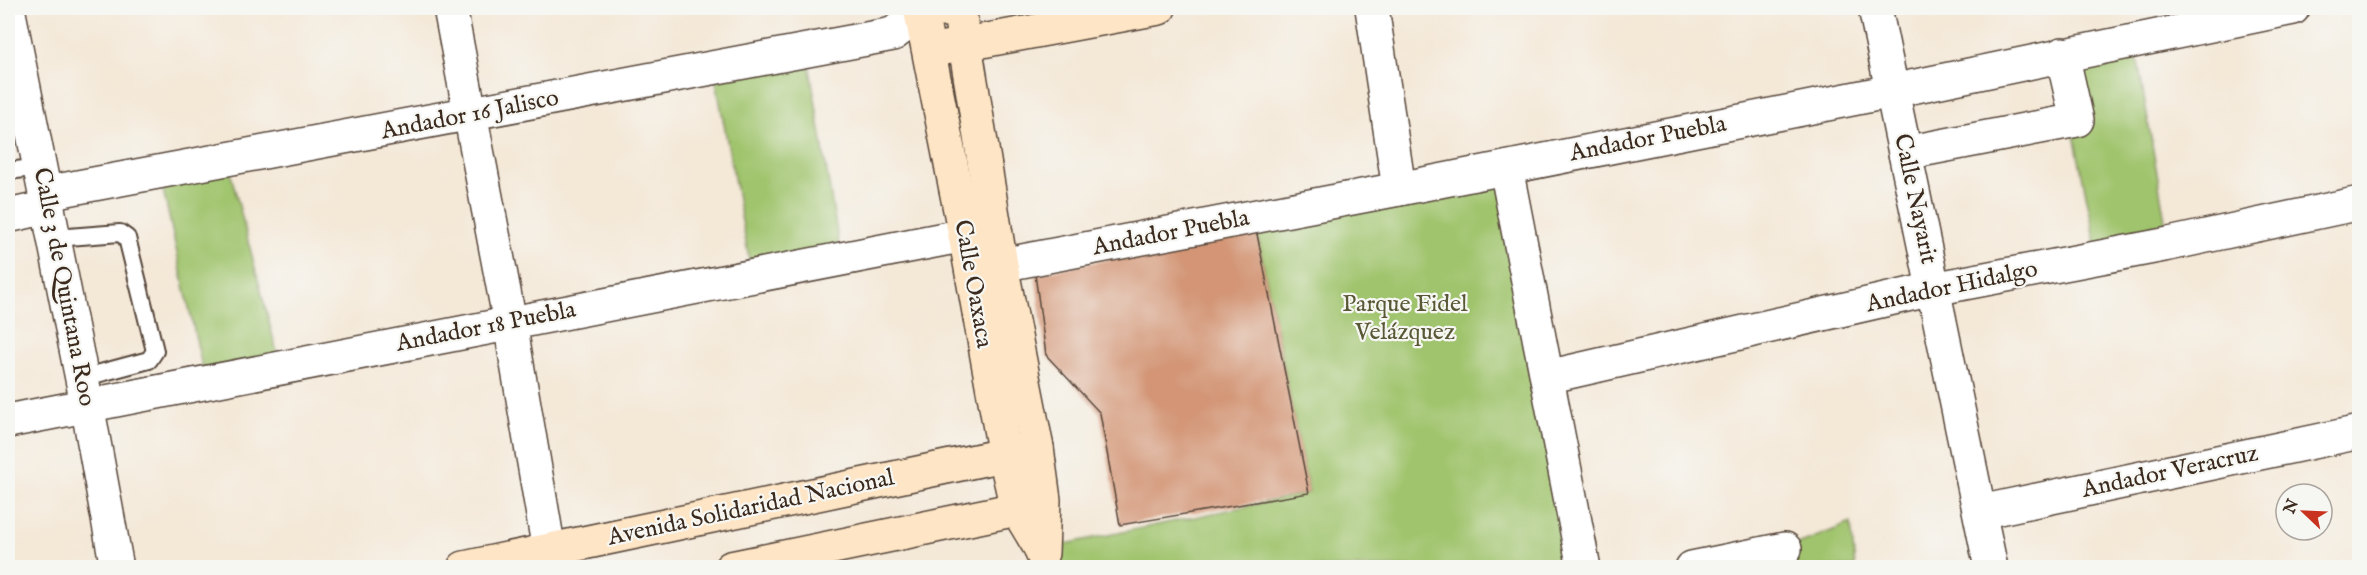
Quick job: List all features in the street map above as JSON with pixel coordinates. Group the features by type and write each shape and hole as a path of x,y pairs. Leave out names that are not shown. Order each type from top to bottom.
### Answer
{"main road":[{"path":"921,13 957,8"},
{"name":"Calle Oaxaca","path":"957,8 966,44 1001,265 1037,448 1030,505"},
{"path":"929,51 1159,8"},
{"name":"Calle Oaxaca","path":"921,13 965,235 1005,456 1030,505 1042,558"},
{"name":"Avenida Solidaridad Nacional","path":"464,567 550,558 1037,448"},
{"path":"731,567 1030,505"}],"street":[{"path":"450,8 510,323 550,558"},
{"path":"1372,8 1399,189"},
{"name":"Calle Nayarit","path":"1875,8 1991,567"},
{"name":"Andador Puebla","path":"1001,265 1506,168 2293,8"},
{"name":"Calle 3 de Quintana Roo","path":"8,12 48,201 117,567"},
{"name":"Andador 16 Jalisco","path":"8,216 48,201 470,115 893,34 921,13"},
{"path":"893,34 929,51"},
{"path":"1905,153 2078,120 2062,54"},
{"path":"1506,168 1584,567"},
{"name":"Andador Hidalgo","path":"1547,377 1933,289 2169,244 2360,203"},
{"name":"Andador 18 Puebla","path":"8,421 85,391 510,323 965,235"},
{"name":"Andador Veracruz","path":"1980,512 2360,432"},
{"path":"1692,567 1785,549"}],"lane":[{"path":"8,171 48,201 127,238 155,351 149,360 85,391"}],"green space":[{"path":"2135,44 2169,244 2099,258 2059,62"},
{"path":"808,57 840,251 750,264 715,76"},
{"path":"228,163 280,364 205,380 160,176"},
{"name":"Parque Fidel Velázquez","path":"1506,168 1584,567 1044,568 1041,549 1309,493 1254,217"},
{"path":"1851,523 1855,567 1787,567 1785,549"}],"building":[{"path":"1256,229 1309,493 1120,525 1100,413 1046,355 1035,274"}]}
